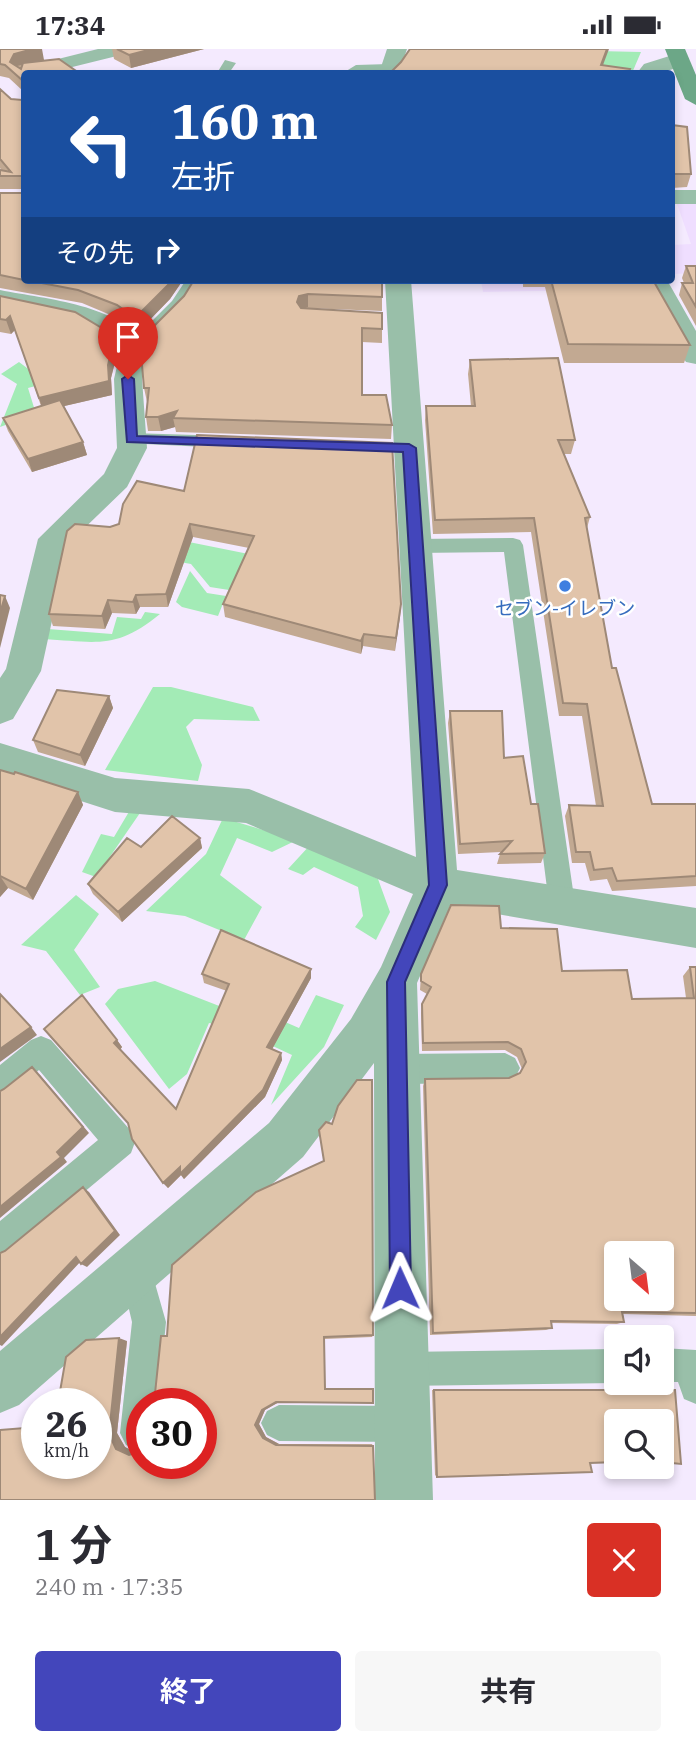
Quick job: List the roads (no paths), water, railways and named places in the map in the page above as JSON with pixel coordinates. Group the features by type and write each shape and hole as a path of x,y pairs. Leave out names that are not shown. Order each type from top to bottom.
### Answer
{"street":[{"path":"35,70 89,53 122,49"},
{"path":"649,70 677,54 696,99"},
{"path":"0,80 21,74"},
{"path":"675,197 696,197"},
{"path":"657,284 685,317 696,356"},
{"path":"0,298 93,317 128,339 135,348 128,379 132,448 116,480 54,538 23,671 0,709"},
{"path":"0,1385 286,1140 367,1035 396,982 438,885 415,546 402,447 396,306"},
{"path":"0,759 115,795 249,806 438,885 696,928"},
{"path":"396,982 404,1500"}],"lane":[{"path":"354,70 392,64"},
{"path":"135,348 178,304 191,284"},
{"path":"131,439 242,443"},
{"path":"415,546 513,545 562,904"},
{"path":"0,1084 41,1050 120,1142 0,1242"},
{"path":"396,1069 505,1068"},
{"path":"136,1271 149,1322 142,1388"},
{"path":"674,1365 692,1364 696,1387"},
{"path":"402,1370 604,1366"},
{"path":"279,1423 403,1424"}],"place":[{"name":"セブン-イレブン","path":"565,586"}]}
